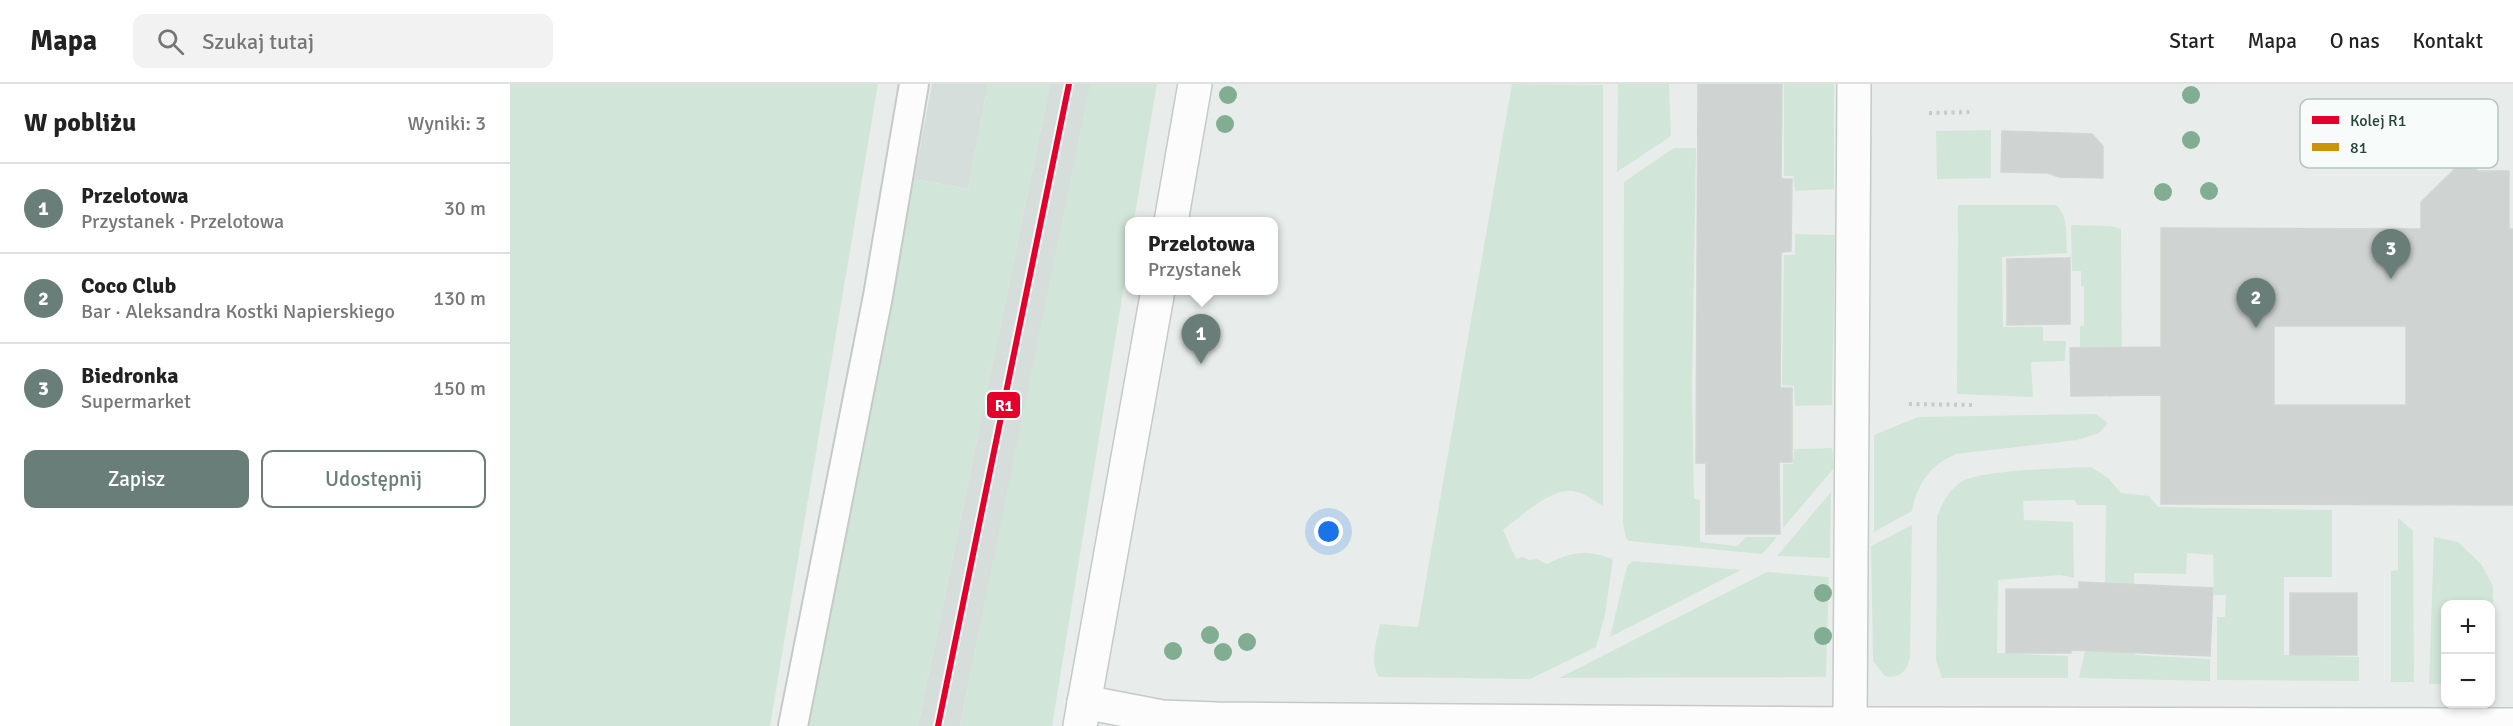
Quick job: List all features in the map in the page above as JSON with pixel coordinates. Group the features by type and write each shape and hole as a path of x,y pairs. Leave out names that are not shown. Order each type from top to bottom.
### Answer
{"street":[{"path":"1172,217 1195,84"},
{"path":"1850,724 1854,84"},
{"path":"1157,295 1082,714 1162,717 1217,723 2513,724"}],"lane":[{"path":"793,726 878,296 914,84"}],"path":[{"path":"1929,113 1973,112"},
{"path":"1910,404 1976,405"}],"shaded area":[{"path":"932,84 988,84 968,189 914,179"},
{"path":"1050,84 1091,84 960,726 918,726"}],"green space":[{"path":"510,84 878,84 770,726 510,726"},
{"path":"988,84 1050,84 918,726 805,726 914,179 968,189"},
{"path":"1090,84 1157,84 1135,217 1125,217 1125,279 1052,726 960,726"},
{"path":"1512,84 1603,85 1603,506 1581,493 1565,491 1536,504 1503,530 1516,559 1523,557 1529,560 1537,559 1547,564 1572,554 1587,553 1613,559 1605,615 1596,647 1530,679 1379,677 1374,658 1380,624 1418,627"},
{"path":"1618,84 1669,84 1671,136 1617,172"},
{"path":"1784,84 1834,84 1834,189 1795,191 1793,176 1784,176"},
{"path":"1991,130 1991,178 1937,179 1936,131"},
{"path":"1674,148 1696,148 1692,388 1694,499 1700,500 1700,542 1737,546 1746,537 1777,537 1762,554 1629,541 1626,538 1623,523 1624,182"},
{"path":"1958,205 2056,205 2063,215 2067,253 2002,257 2003,327 2043,327 2043,341 2066,341 2065,361 2031,362 2033,397 1957,394"},
{"path":"2071,225 2111,226 2121,229 2122,388 2109,398 2108,347 2080,347 2080,326 2084,326 2084,287 2081,286 2081,271 2072,271"},
{"path":"1795,234 1835,235 1832,405 1795,406 1794,386 1782,385 1784,255 1795,255"},
{"path":"2096,414 2108,423 2099,433 2077,440 1956,454 1947,458 1926,476 1917,492 1912,511 1874,532 1874,435 1918,417"},
{"path":"1832,448 1834,468 1783,528 1783,464 1793,464 1794,449"},
{"path":"2091,467 2108,478 2121,493 2149,496 2158,507 2332,510 2332,577 2284,577 2284,655 2359,657 2359,681 2217,680 2217,617 2225,617 2226,595 2214,595 2213,555 2187,553 2186,574 2134,573 2135,655 2210,659 2210,681 2079,678 2087,641 2088,600 2077,585 2105,585 2106,505 2077,505 2075,500 2023,501 2024,520 2073,522 2074,578 2060,575 1998,580 1997,653 2068,656 2068,678 1942,678 1936,660 1937,516 1946,497 1961,482 1985,475 2023,470"},
{"path":"1831,492 1830,558 1777,556"},
{"path":"2398,518 2413,531 2414,682 2391,682 2391,571 2398,570"},
{"path":"1912,525 1910,657 1902,673 1890,677 1885,676 1873,661 1871,546"},
{"path":"2434,537 2458,542 2481,564 2493,586 2493,600 2441,600 2441,684 2429,684"},
{"path":"1633,561 1741,570 1610,637 1627,566"},
{"path":"1767,572 1829,577 1826,677 1559,678"}],"building":[{"path":"1698,84 1782,84 1781,179 1792,179 1791,251 1781,252 1780,388 1792,388 1792,462 1779,462 1780,534 1706,534 1706,463 1696,463"},
{"path":"2002,131 2092,134 2103,146 2103,178 2001,172"},
{"path":"2456,168 2509,171 2509,229 2513,229 2513,505 2161,504 2161,395 2071,396 2070,348 2161,347 2161,228 2421,229 2421,202","holes":["2274,326 2406,326 2406,405 2274,405"]},
{"path":"2070,258 2070,324 2007,325 2007,259"},
{"path":"2079,582 2213,588 2210,656 2071,650 2071,653 2006,653 2006,589 2079,589"},
{"path":"2290,593 2357,593 2357,655 2290,655"}],"rail line":[{"name":"R1","path":"938,726 1069,84"}],"place":[{"name":"Biedronka","path":"2391,279"},
{"name":"Coco Club","path":"2256,328"},
{"name":"Przelotowa","path":"1201,364"}]}
